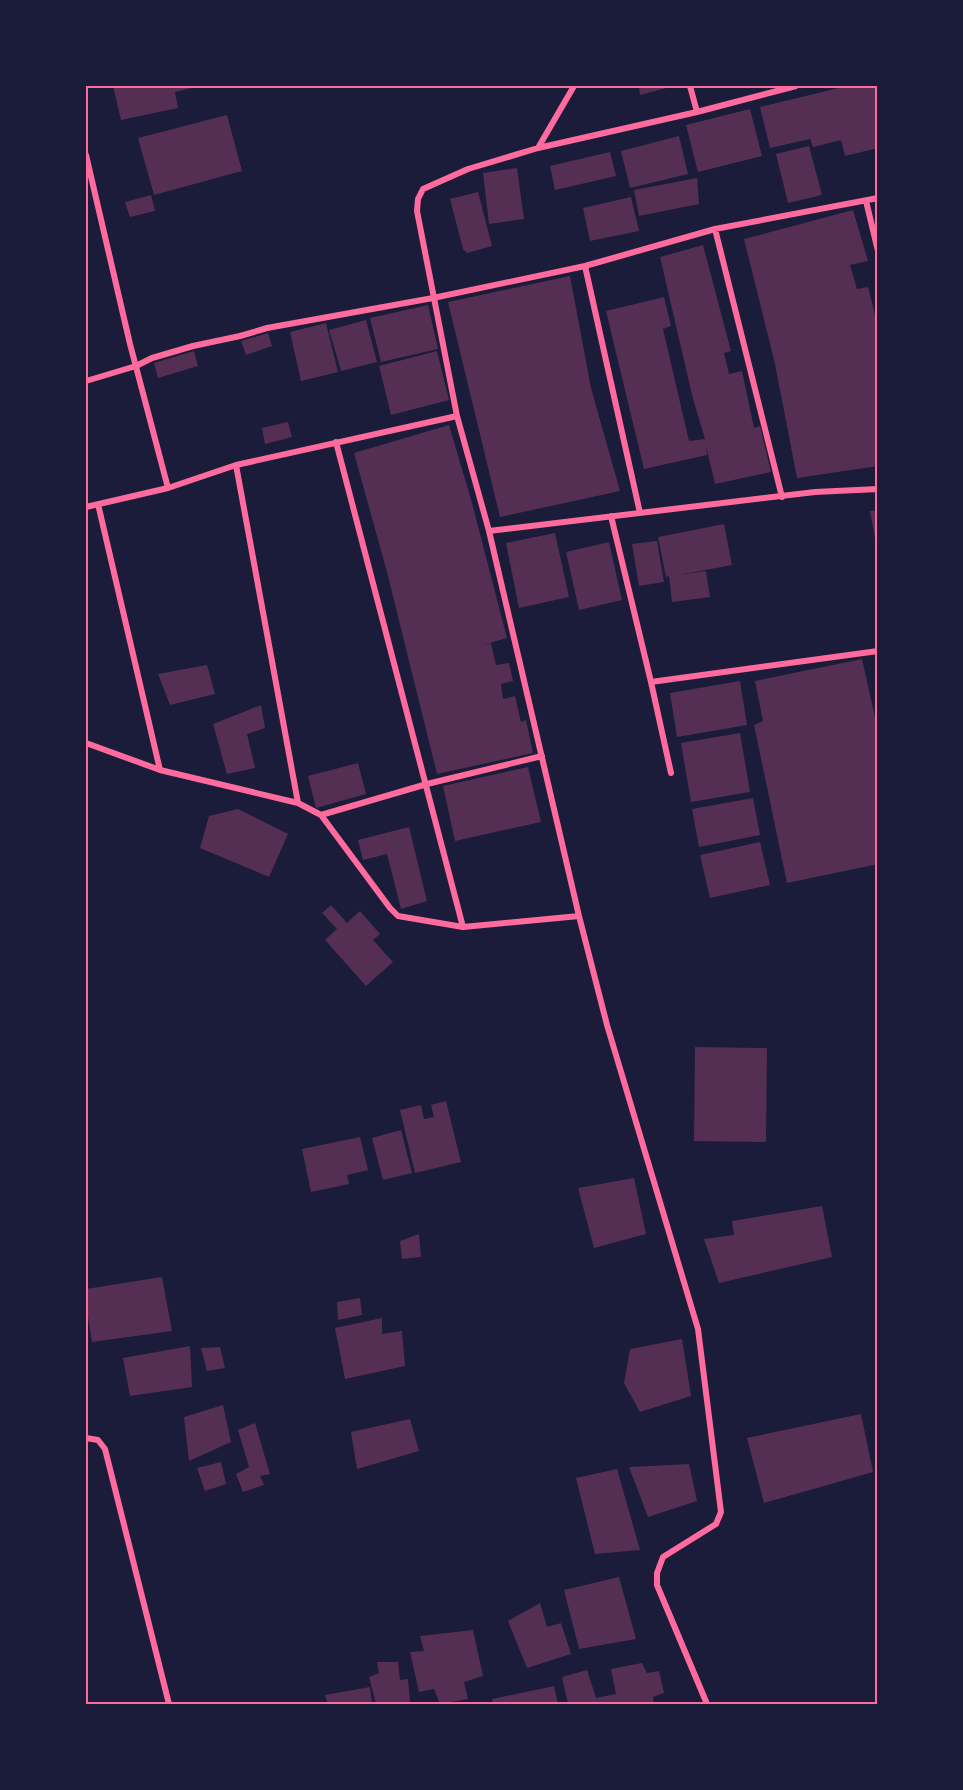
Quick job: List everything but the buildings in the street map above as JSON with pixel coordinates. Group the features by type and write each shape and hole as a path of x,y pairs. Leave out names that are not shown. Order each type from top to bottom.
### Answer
{"street":[{"path":"538,148 574,86"},
{"path":"690,86 697,112"},
{"path":"706,1704 657,1585 657,1573 663,1557 716,1524 721,1512 698,1329 607,1025 579,916 489,531 457,416 417,211 418,199 423,189 468,169 538,148 697,112 796,86"},
{"path":"86,155 136,366 168,488"},
{"path":"86,381 136,366 152,358 267,328 433,298 585,266 715,229 878,198"},
{"path":"866,201 878,251"},
{"path":"715,229 782,496"},
{"path":"585,266 640,513"},
{"path":"86,507 168,488 236,465 457,416"},
{"path":"336,442 463,927"},
{"path":"236,465 298,803"},
{"path":"489,531 815,492 878,489"},
{"path":"98,504 160,770"},
{"path":"611,516 651,682 670,773"},
{"path":"651,682 878,651"},
{"path":"86,743 160,770 298,803 321,815 394,915 463,927 579,916"},
{"path":"321,815 427,784 542,756"},
{"path":"86,1438 98,1440 105,1449 169,1704"}]}
